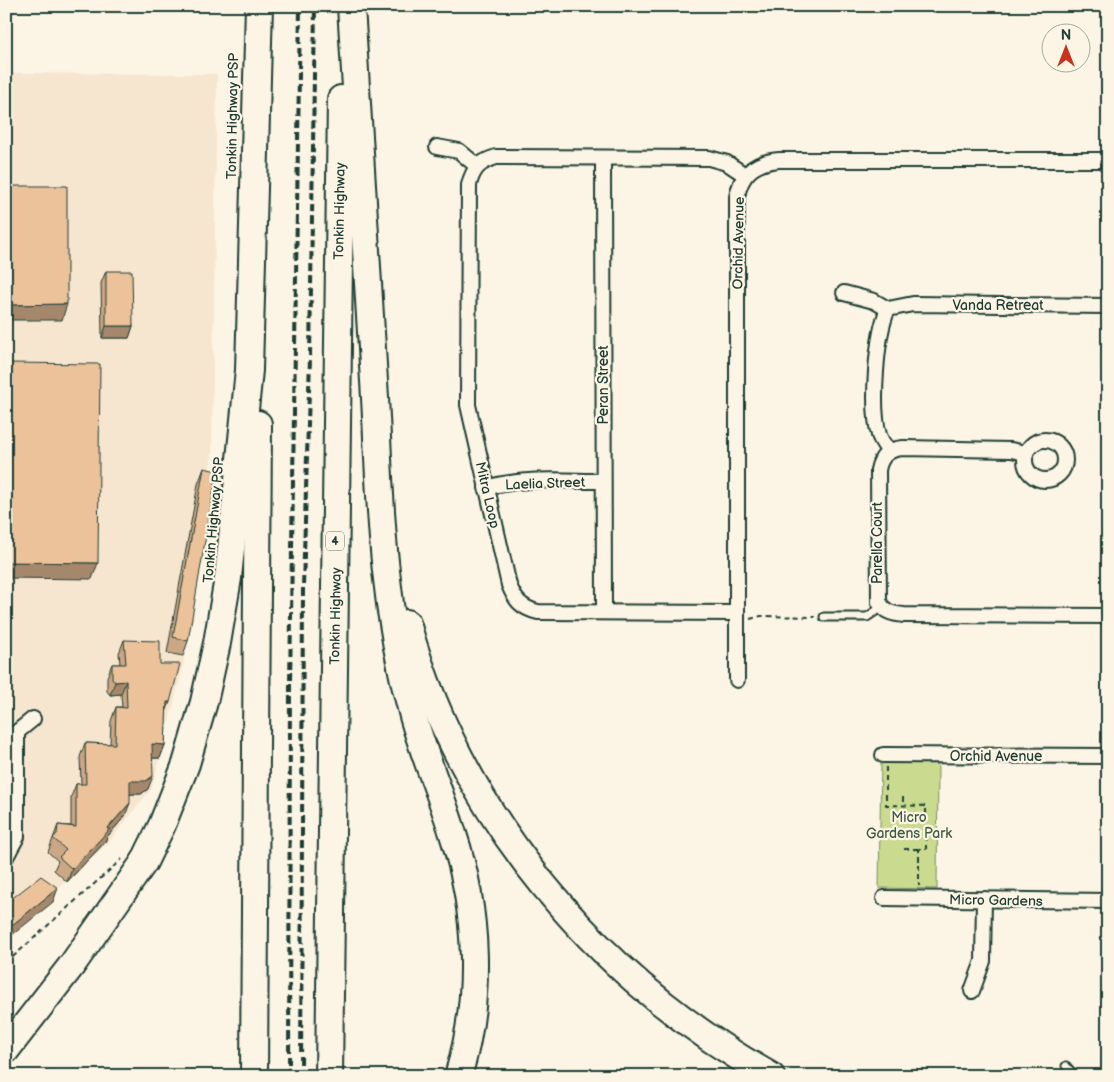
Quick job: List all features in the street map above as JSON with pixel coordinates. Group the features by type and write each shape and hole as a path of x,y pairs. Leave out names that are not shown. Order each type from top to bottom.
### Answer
{"highway":[{"path":"6,1050 72,965 144,862 162,824 186,764 204,702 218,643 228,578 249,370 260,6"},
{"path":"254,1076 260,6"},
{"name":"Tonkin Highway","path":"329,1076 342,6"},
{"path":"351,6 386,571 400,662 414,717 454,835 464,873 470,913 473,952 472,992 468,1032 458,1076"},
{"path":"381,488 396,581 423,671 461,758 509,838 567,913 634,980 708,1038 771,1076"}],"street":[{"path":"437,147 459,151 477,166 485,160 496,157 709,158 728,163 744,174 758,164 779,160 1108,160"},
{"name":"Peran Street","path":"603,158 604,612"},
{"name":"Mitra Loop","path":"477,166 472,174 469,185 468,405 509,584 520,604 527,609 538,612 604,612 737,617"},
{"name":"Orchid Avenue","path":"737,680 737,197 740,181 744,174"},
{"path":"844,293 874,301 888,309 882,323 877,344 877,418 881,440 889,452 903,448 1011,450 1026,453"},
{"name":"Vanda Retreat","path":"888,309 913,304 1108,306"},
{"name":"Parella Court","path":"882,607 877,594 878,470 880,461 889,452"},
{"name":"Laelia Street","path":"486,488 504,483 528,481 604,481"},
{"path":"882,607 896,614 904,615 1108,616"},
{"path":"6,857 17,838 17,732 33,719"},
{"name":"Orchid Avenue","path":"885,755 1108,756"},
{"name":"Micro Gardens","path":"884,898 1108,901"},
{"path":"972,991 983,961 984,900"}],"lane":[{"path":"824,617 867,617 882,607"},
{"path":"1066,1066 1075,1076"}],"path":[{"path":"737,617 824,617"},
{"path":"885,755 886,805 926,806 926,849 904,849"},
{"path":"903,797 903,806"},
{"path":"919,849 919,899"},
{"path":"6,963 112,870 123,857"}],"shaded area":[{"path":"6,73 217,74 212,455 183,668 152,788 108,843 6,934"}],"green space":[{"name":"Micro Gardens Park","path":"881,761 938,762 937,889 879,888"}],"building":[{"path":"6,186 67,186 67,304 6,305"},
{"path":"106,271 132,271 133,326 106,326"},
{"path":"6,363 100,364 98,563 6,562"},
{"path":"204,468 217,471 188,641 173,637"},
{"path":"124,640 160,641 160,664 180,664 170,702 167,702 165,745 152,744 153,776 146,781 130,781 130,803 107,829 110,829 72,869 59,857 66,850 53,838 57,834 58,825 76,827 76,784 86,784 85,743 115,744 116,707 127,708 126,681 115,682 112,678 112,664 126,664"},
{"path":"41,876 58,888 6,930 6,903"}],"railway":[{"path":"289,1076 290,684 300,6"},
{"path":"301,1076 303,587 310,358 315,6"}]}
